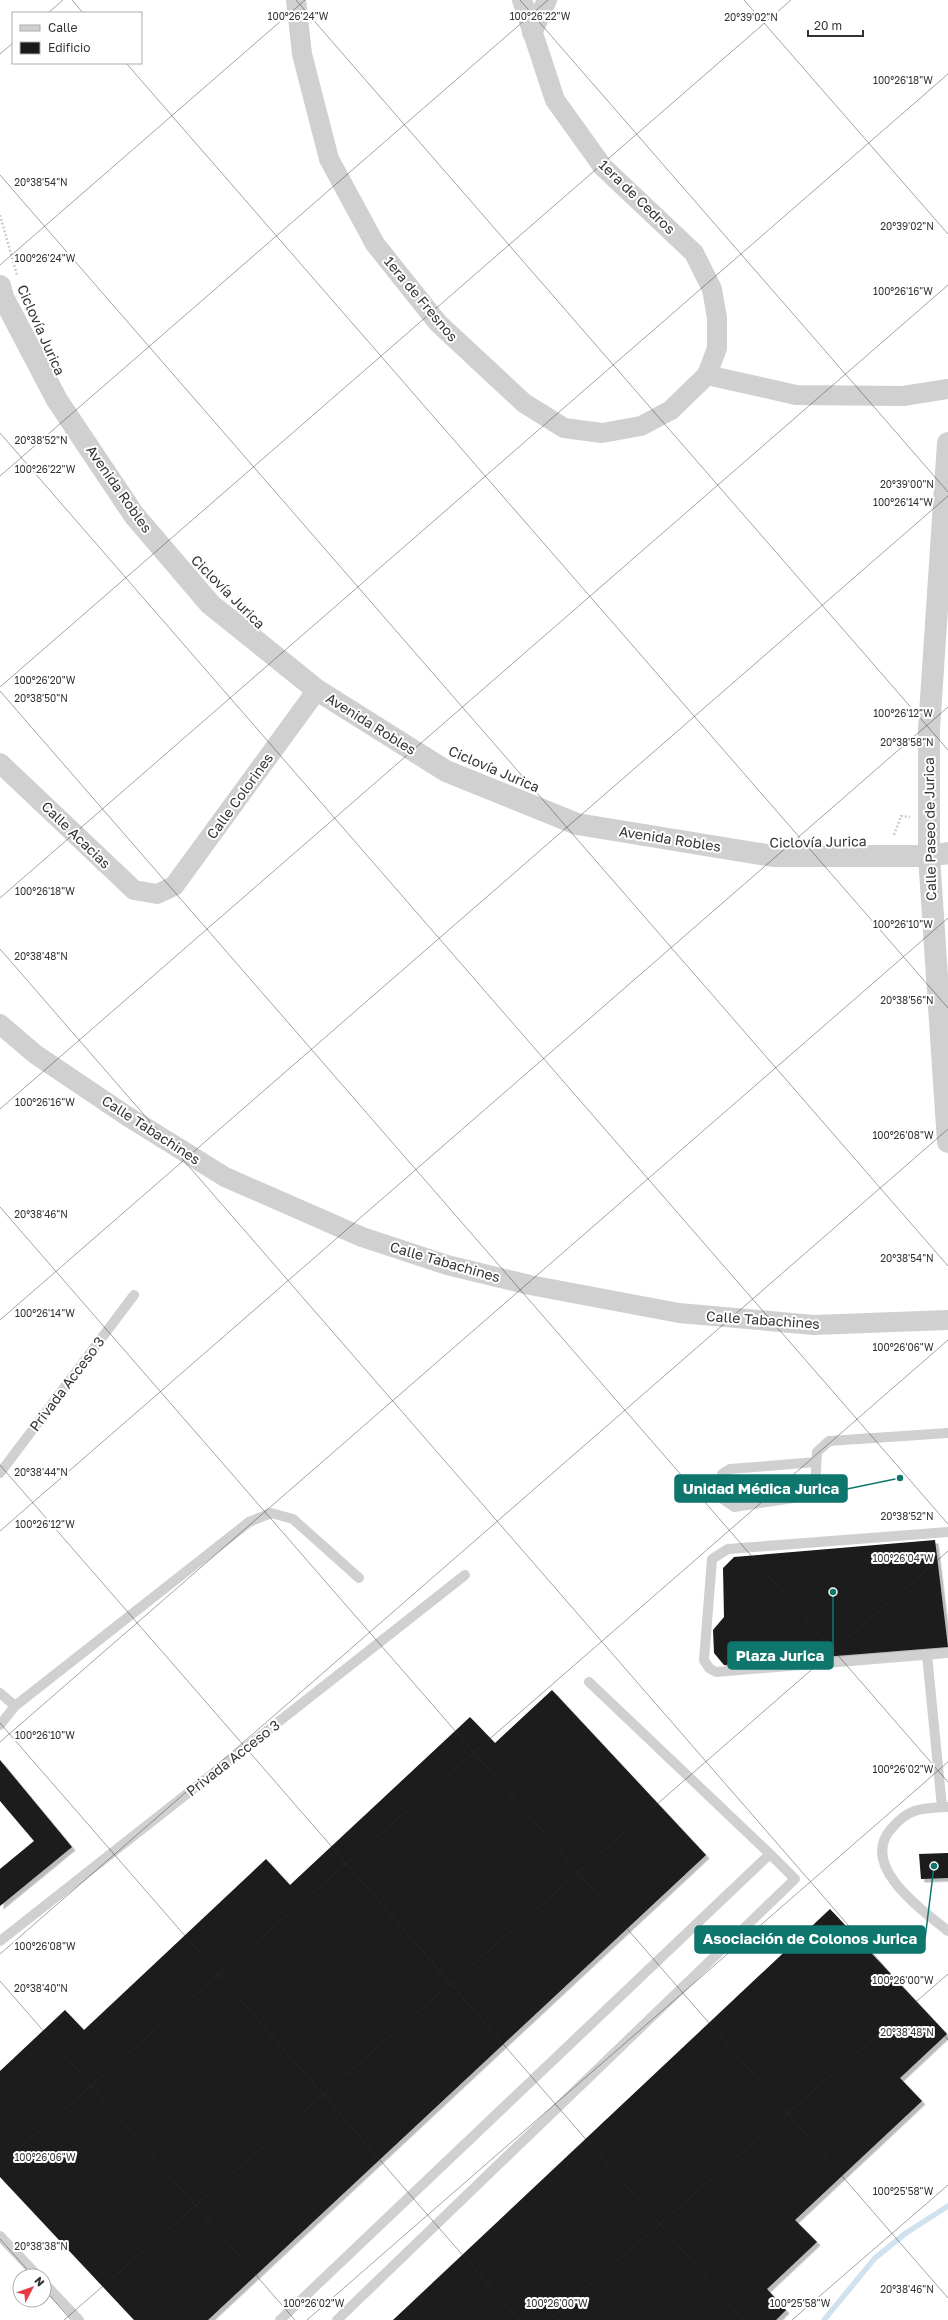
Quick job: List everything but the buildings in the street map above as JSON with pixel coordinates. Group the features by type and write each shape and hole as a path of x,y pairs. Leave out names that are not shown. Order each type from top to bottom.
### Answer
{"street":[{"name":"1era de Fresnos","path":"296,0 302,54 329,159 375,244 438,323 481,366 524,403 564,428 602,433 641,426 671,410 706,375"},
{"name":"1era de Cedros","path":"522,0 555,100 603,167 694,253 712,289 717,318 717,348 706,375"},
{"path":"532,33 547,0"},
{"name":"Avenida Robles","path":"6,291 57,400 134,515 210,604 317,690 446,771 577,824 773,856 938,855"},
{"path":"706,375 796,395 903,396 948,389"},
{"name":"Calle Paseo de Jurica","path":"948,443 929,729 929,819 938,855 948,1142"},
{"name":"Calle Colorines","path":"157,894 174,886 317,690"},
{"name":"Calle Acacias","path":"0,763 134,890 157,894"},
{"name":"Calle Tabachines","path":"0,1024 35,1054 127,1116 225,1177 362,1237 447,1265 530,1285 679,1313 814,1325 948,1320"}],"lane":[{"name":"Privada Acceso 3","path":"0,1473 134,1295"},
{"path":"816,1462 730,1469 722,1474 724,1500 734,1507 807,1496 813,1493 815,1488 817,1452 829,1441 948,1433"},
{"path":"0,1725 15,1706 249,1522 271,1513 293,1519 360,1578"},
{"path":"948,1532 728,1549 712,1559 704,1660 709,1668 716,1672 948,1653"},
{"name":"Privada Acceso 3","path":"0,1941 465,1575"},
{"path":"927,1655 945,1807 920,1808 898,1820 887,1833 881,1851 886,1869 910,1901 948,1931"},
{"path":"337,2320 793,1882 794,1877 589,1682"},
{"path":"0,1693 15,1706"},
{"path":"280,2320 770,1854"},
{"path":"0,2236 30,2268"},
{"path":"52,2291 79,2320"}],"path":[{"name":"Ciclovía Jurica","path":"0,215 6,291"},
{"path":"892,840 901,816 929,819"}],"waterway":[{"path":"824,2320 875,2258 906,2233 948,2206"}],"place":[{"name":"Unidad Médica Jurica","path":"900,1478"},
{"name":"Plaza Jurica","path":"833,1592"},
{"name":"Asociación de Colonos Jurica","path":"934,1866"}]}
